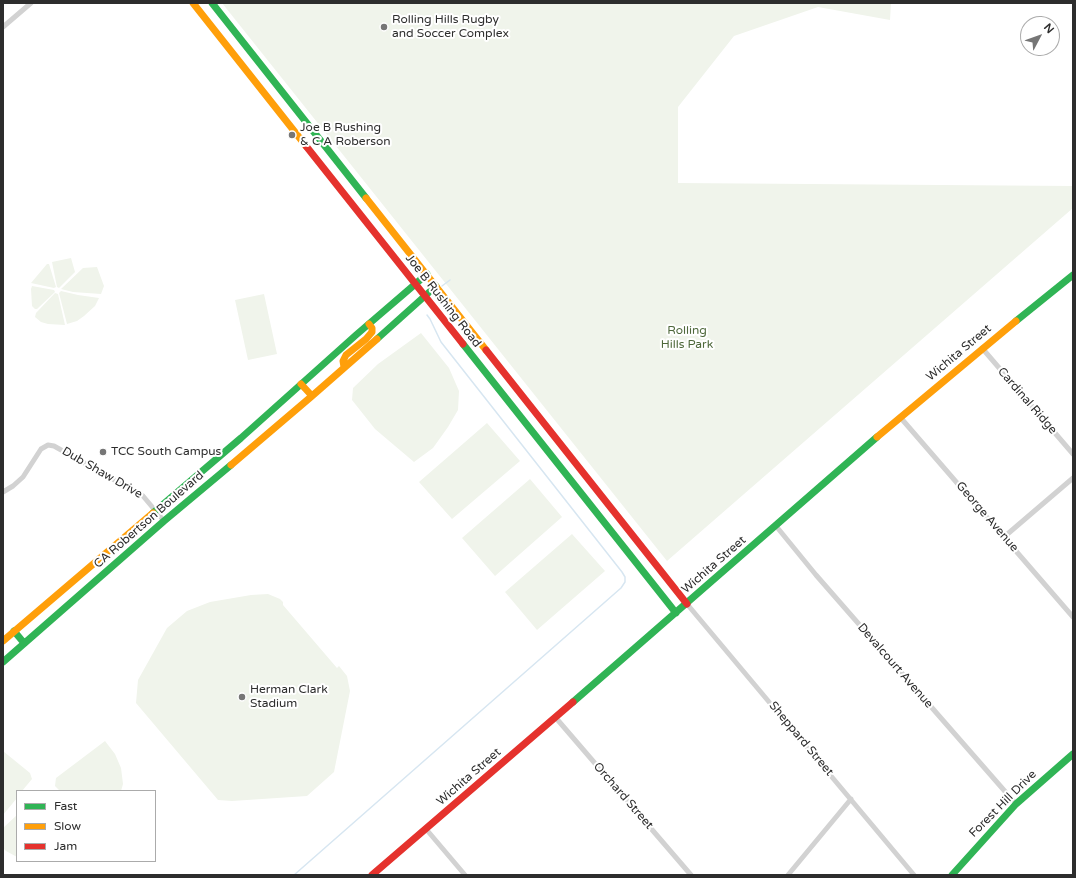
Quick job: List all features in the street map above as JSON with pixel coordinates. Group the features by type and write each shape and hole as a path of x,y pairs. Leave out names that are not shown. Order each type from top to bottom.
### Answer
{"street":[{"path":"3,26 31,3"},
{"name":"Joe B Rushing Road","path":"193,3 676,613"},
{"name":"Joe B Rushing Road","path":"212,3 687,604"},
{"path":"234,55 246,46"},
{"path":"304,143 316,135"},
{"name":"CA Robertson Boulevard","path":"3,641 241,438 427,274"},
{"name":"Wichita Street","path":"372,875 556,718 900,417 982,348 1073,275"},
{"name":"CA Robertson Boulevard","path":"3,662 164,521 312,396 436,286"},
{"path":"344,367 343,361 346,355 372,332 372,328 369,324"},
{"name":"Cardinal Ridge","path":"982,348 1073,454"},
{"path":"301,384 312,396"},
{"name":"George Avenue","path":"900,417 1073,617"},
{"path":"241,438 250,448"},
{"name":"Dub Shaw Drive","path":"3,492 13,486 23,476 40,449 48,445 54,446 143,496 164,521"},
{"path":"1004,537 1073,478"},
{"name":"Devalcourt Avenue","path":"776,526 816,575 1016,804"},
{"name":"Sheppard Street","path":"687,604 914,875"},
{"path":"14,631 24,643"},
{"name":"Orchard Street","path":"556,718 691,875"},
{"name":"Forest Hill Drive","path":"952,875 976,846 1016,804 1073,754"},
{"path":"788,875 851,799"},
{"path":"426,829 466,875"}],"green space":[{"name":"Rolling Hills Park","path":"222,3 891,3 890,20 818,7 734,36 678,107 678,183 1073,186 1073,208 667,561"},
{"path":"71,258 75,272 59,288 57,287 52,262"},
{"path":"47,264 49,264 56,287 54,288 31,283"},
{"path":"97,267 104,286 101,294 73,292 61,289 83,268"},
{"path":"32,286 54,290 55,292 37,309 35,309 32,306"},
{"path":"61,291 99,298 95,306 84,316 77,321 67,324 59,293"},
{"path":"55,293 58,294 65,325 48,324 41,322 35,317 36,313"},
{"path":"264,294 277,354 248,360 235,300"},
{"path":"421,333 449,368 459,391 458,410 433,448 414,462 375,429 352,400 353,388 378,364"},
{"path":"487,423 520,461 452,519 419,482"},
{"path":"530,479 562,517 495,576 462,538"},
{"path":"572,534 605,571 537,630 505,592"},
{"name":"Herman Clark Stadium","path":"268,594 280,599 283,602 283,605 337,668 339,666 347,676 350,691 334,772 307,796 232,801 218,800 136,703 138,680 167,628 187,611 210,602 251,595"},
{"path":"105,741 115,754 121,768 123,784 121,790 59,790 55,786 56,778"},
{"path":"3,751 30,773 32,779 23,790 16,790 16,799 3,815"},
{"path":"16,816 16,856 3,848 3,828"}],"waterway":[{"path":"442,286 450,280"},
{"path":"294,875 621,588 625,582 625,577 622,572 441,342 427,315"}],"traffic: fast":[{"path":"212,3 366,198"},
{"path":"153,513 241,438 356,335 427,274"},
{"path":"1016,321 1073,275"},
{"path":"377,339 436,286"},
{"path":"463,344 676,613"},
{"path":"573,702 877,437"},
{"path":"3,662 164,521 231,465"},
{"path":"14,631 24,643"},
{"path":"952,875 1016,804 1073,754"}],"traffic: slow":[{"path":"193,3 306,146"},
{"path":"366,198 486,350"},
{"path":"877,437 1016,321"},
{"path":"344,367 343,361 346,355 366,339 372,332 372,328 369,324"},
{"path":"231,465 377,339"},
{"path":"301,384 312,396"},
{"path":"3,641 153,513"}],"traffic: jam":[{"path":"306,146 463,344"},
{"path":"486,350 687,604"},
{"path":"372,875 573,702"}],"place":[{"name":"Rolling Hills Rugby and Soccer Complex","path":"384,27"},
{"name":"Joe B Rushing & C A Roberson","path":"292,135"},
{"name":"TCC South Campus","path":"103,452"},
{"name":"Herman Clark Stadium","path":"242,697"}]}
